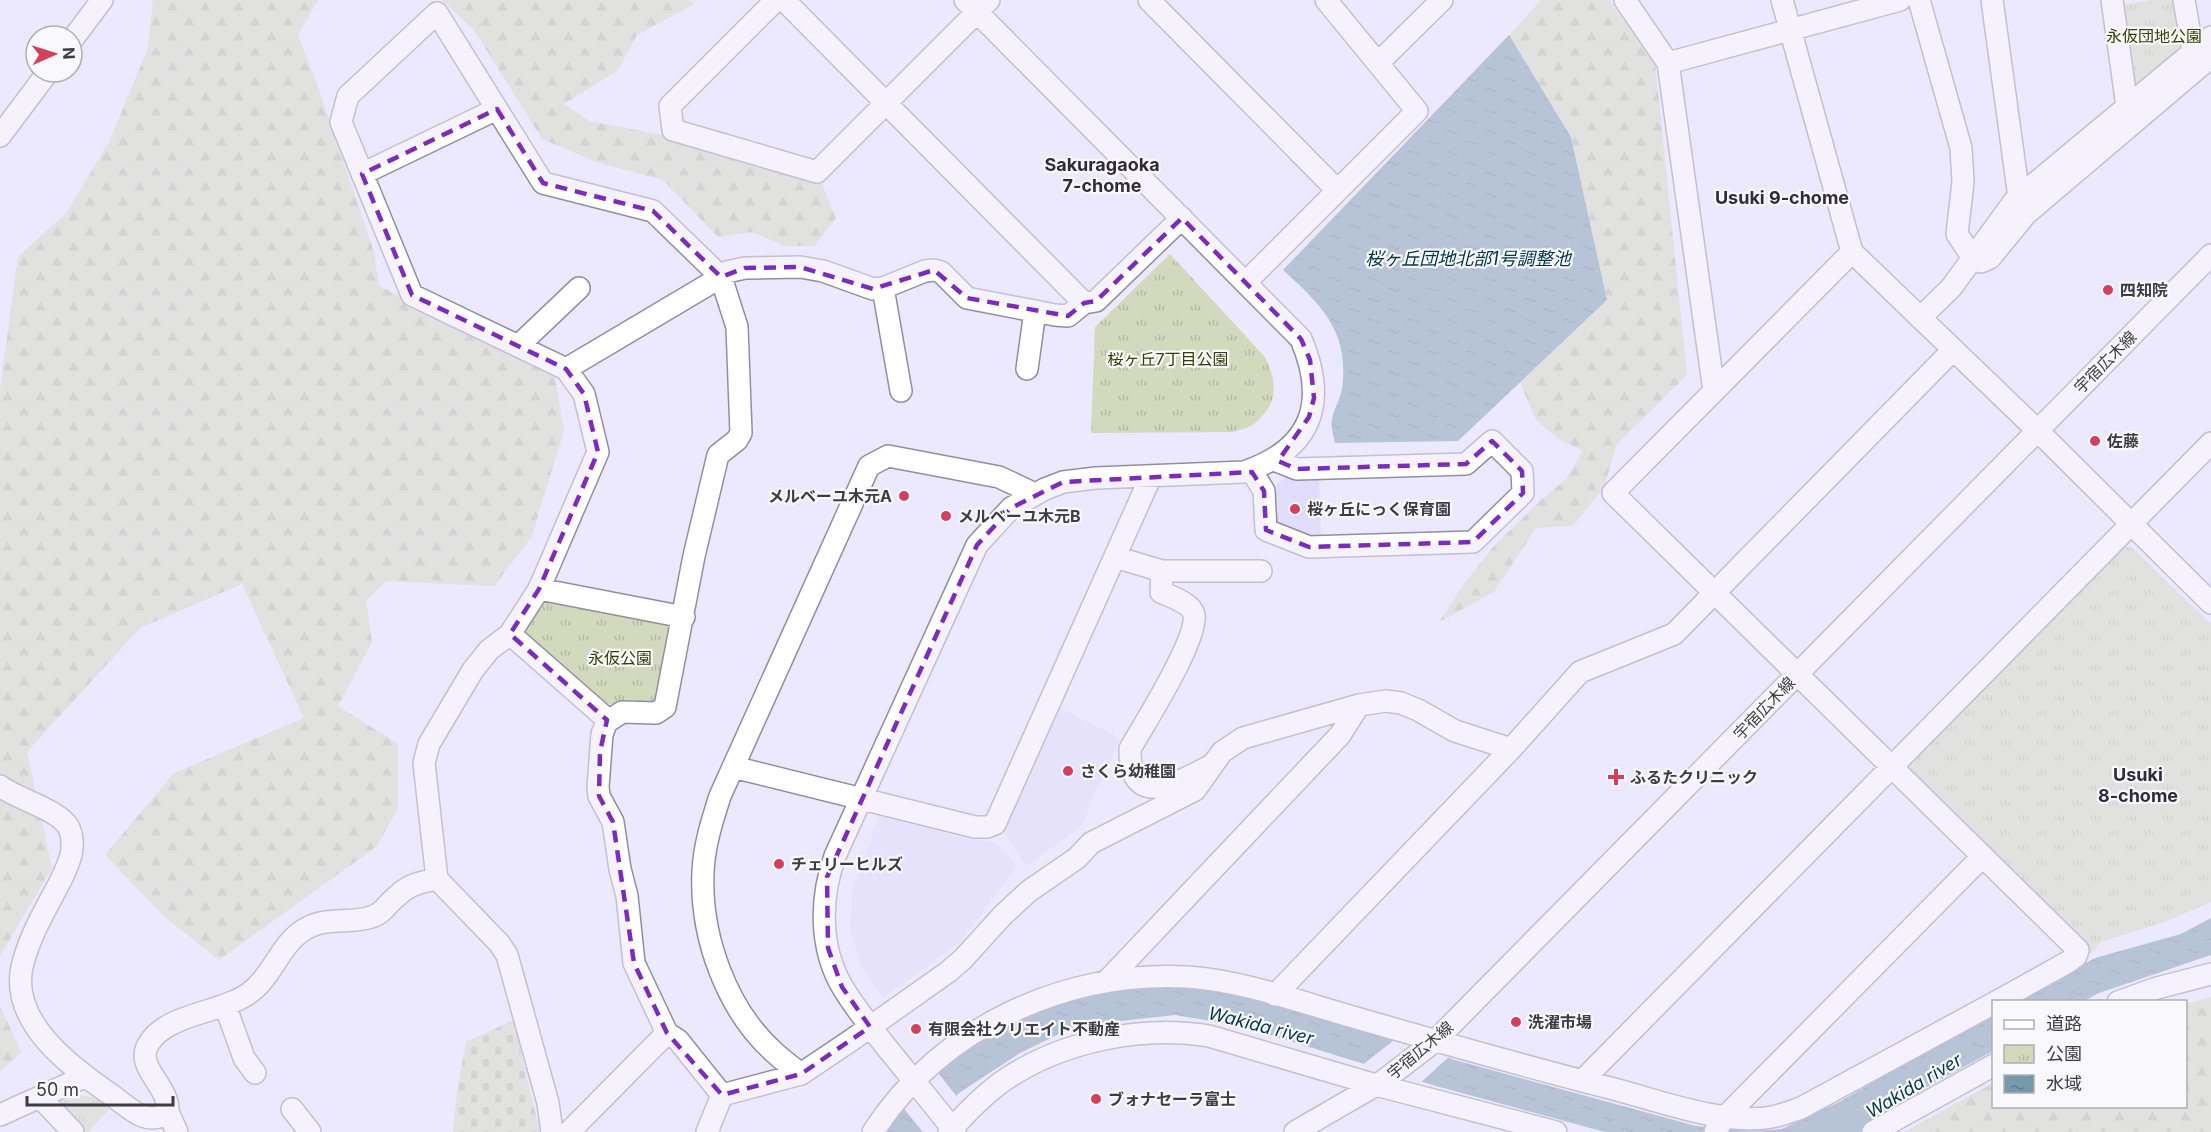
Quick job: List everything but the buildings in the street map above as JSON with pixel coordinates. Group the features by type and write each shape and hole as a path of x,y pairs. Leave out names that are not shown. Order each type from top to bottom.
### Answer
{"street":[{"path":"84,24 102,0"},
{"path":"777,0 670,105 673,130 817,172 886,103 977,4 1301,339 1310,360 1314,381 1314,398 1309,417 1300,435 1274,460 1251,470 1228,473 1096,478 1063,482 1011,508 977,545 827,877 824,919 828,948 842,987 870,1027 917,1083 951,1129 1005,1080 1031,1064 1095,1041 1118,1036 1188,1033 1209,1036 1381,1082 1525,1129 1556,1132"},
{"path":"784,0 1084,303"},
{"path":"1149,0 1338,190"},
{"path":"1246,282 1417,111 1326,0"},
{"path":"1378,63 1442,0"},
{"path":"1625,0 1668,63 1714,391"},
{"path":"1782,0 1852,252 2037,430 2211,603"},
{"path":"1668,63 1900,0"},
{"path":"1919,0 1961,148 1963,182 1957,234 1973,258 1981,262 1990,258 2026,214 2202,55 2211,37"},
{"path":"1992,0 2019,197"},
{"path":"2112,0 2127,106"},
{"path":"2184,0 2202,55"},
{"path":"552,1132 548,1103 507,955 499,943 437,879 424,763 429,744 473,670 489,650 510,634 539,589 598,452 584,394 566,369 412,295 341,122 348,96 437,13 543,183 653,211 721,277 737,327 741,433 738,440 718,455 694,555 665,707 656,713 622,712 608,720 602,734 598,787 599,796 613,822 620,869 627,896 634,963 667,1033 678,1040 722,1095"},
{"path":"1920,318 1951,288 2019,197 2127,106 2202,55"},
{"path":"4,122 37,84"},
{"path":"362,174 497,109"},
{"path":"566,369 727,272 745,268 800,267 823,271 873,289 883,288 925,271 934,270 941,272 967,298 1035,312 1068,316 1084,303 1096,301 1182,218"},
{"path":"1852,252 1613,493 2078,950 2076,956 2068,962 1999,1000"},
{"name":"宇宿広木線","path":"1295,1132 1381,1082 1432,1043 2211,255"},
{"path":"518,346 579,288"},
{"path":"883,288 901,391"},
{"path":"1027,369 1035,312"},
{"path":"1275,995 1511,749 1580,672 1674,634 1953,350"},
{"path":"1251,470 1264,491 1266,530 1309,547 1473,542 1523,493 1522,471 1492,441 1466,464 1297,469 1274,460"},
{"path":"1581,1081 2211,443"},
{"path":"801,1074 775,1053 754,1030 723,979 711,946 704,909 703,872 708,834 720,796 869,466 888,456 999,477 1035,494"},
{"path":"733,767 975,827 995,824 1151,476"},
{"path":"1114,558 1162,571 1261,571"},
{"path":"1162,571 1161,592 1190,607 1194,614 1194,625 1184,652 1130,749 1130,763 1138,782 1149,787 1173,785 1213,764"},
{"path":"539,589 684,617"},
{"path":"510,634 608,720"},
{"path":"722,1095 801,1074 870,1027 963,960 1003,915 1029,891 1077,858 1091,843 1195,790 1222,752 1243,738 1359,705 1386,701 1401,703 1455,731 1511,749"},
{"path":"1106,982 1340,735 1359,705"},
{"path":"0,786 10,794 62,819 72,838 73,855 33,934 22,967 20,988 24,1006 40,1034 84,1077 143,1118 153,1119 168,1112"},
{"path":"1720,1124 1982,857"},
{"path":"177,1132 168,1112 168,1099 146,1063 144,1053 153,1038 173,1024 237,1001 260,984 290,939 299,933 326,921 369,918 379,914 406,888 419,882 437,879"},
{"path":"2124,1000 2157,988 2211,974"},
{"path":"873,1132 886,1112 954,1047 993,1020 1062,992 1106,982 1188,977 1228,983 1432,1043 1581,1081 1720,1124 1773,1117 1801,1108 1992,1004"},
{"path":"225,1005 244,1058 255,1073"},
{"path":"569,1132 667,1033"},
{"path":"1873,1132 1992,1066"},
{"path":"0,1115 84,1077"},
{"path":"707,1132 722,1095"},
{"path":"40,1097 73,1132"},
{"path":"292,1109 310,1132"}],"highlighted area":[{"path":"497,109 543,183 653,211 721,277 745,268 800,267 873,289 934,270 967,298 1068,316 1084,303 1096,301 1182,218 1301,339 1310,360 1314,398 1309,417 1278,461 1297,469 1466,464 1492,441 1522,471 1523,493 1473,542 1309,547 1266,530 1264,491 1252,472 1063,482 1011,508 977,545 827,877 828,948 842,987 870,1027 801,1074 722,1095 667,1033 634,963 613,822 599,796 600,752 607,720 510,634 539,589 598,452 584,394 566,369 412,295 362,174"}],"shaded area":[{"name":"桜ヶ丘にっく保育園","path":"1285,478 1319,479 1321,542 1271,527 1270,490"},
{"name":"さくら幼稚園","path":"1061,708 1121,739 1090,803 1085,821 1069,836 1026,866 1002,829"},
{"path":"880,814 958,837 996,842 1017,866 962,941 883,998 861,966 850,928 852,889"}],"green space":[{"path":"153,0 318,0 298,35 374,252 379,286 478,332 554,372 564,431 531,538 494,586 386,581 366,601 372,642 338,706 398,744 398,809 376,847 219,960 165,917 105,855 174,773 304,718 242,584 140,628 27,752 52,868 0,956 0,389 18,257 67,212 110,140 148,48"},
{"path":"442,0 689,0 694,4 637,35 617,71 564,104 589,121 773,156 822,184 836,218 815,246 785,246 752,232 718,237 663,180 596,162 542,139 474,30"},
{"path":"1541,0 1609,0 1655,62 1687,375 1617,444 1604,487 1573,526 1536,528 1494,592 1439,622 1466,581 1493,547 1565,480 1583,451 1557,438 1536,420 1520,382 1607,300 1571,137 1509,35"},
{"name":"永仮団地公園","path":"2151,0 2175,0 2184,41 2181,51 2139,85 2132,86 2121,5"},
{"name":"桜ヶ丘7丁目公園","path":"1170,254 1264,356 1273,379 1271,403 1255,423 1232,432 1091,433 1095,327"},
{"path":"2122,547 2131,547 2211,624 2211,902 2167,921 2101,942 2091,954 1910,774 1909,764"},
{"name":"永仮公園","path":"552,600 667,623 669,629 657,698 651,704 606,704 526,633 535,613"},
{"path":"2211,997 2211,1132 1904,1132 1992,1084 1992,1108 2187,1108 2187,1004"},
{"path":"0,1006 21,1052 0,1072"},
{"path":"513,1020 540,1132 453,1132 466,1042"},
{"path":"77,1095 103,1099 112,1107 88,1132 81,1132 64,1115 62,1098"}],"water":[{"name":"桜ヶ丘団地北部1号調整池","path":"1509,35 1571,137 1607,300 1458,441 1335,443 1332,423 1342,389 1342,352 1337,336 1321,308 1283,270"},
{"path":"2211,918 2211,955 2099,993 2086,1000 2016,1000 2095,958 2181,934"},
{"path":"1185,982 1378,1031 1455,1060 1696,1126 1750,1131 1782,1129 1841,1101 1992,1013 1992,1052 1907,1098 1831,1132 1605,1132 1436,1086 1241,1026 1175,1015 1075,1026 1020,1053 959,1093 922,1132 881,1132 941,1065 1023,1014 1076,996"}],"pier":[{"path":"1398,1037 1451,1055 1419,1084 1361,1066"},
{"path":"935,1069 958,1098 926,1132 923,1132 900,1104"}],"waterway":[{"name":"Wakida river","path":"1833,1132 1908,1092"}],"place":[{"name":"四知院","path":"2108,290"},
{"name":"佐藤","path":"2095,441"},
{"name":"メルベーユ木元A","path":"904,496"},
{"name":"桜ヶ丘にっく保育園","path":"1295,509"},
{"name":"メルベーユ木元B","path":"946,516"},
{"name":"さくら幼稚園","path":"1068,771"},
{"name":"ふるたクリニック","path":"1616,777"},
{"name":"チェリーヒルズ","path":"779,864"},
{"name":"洗濯市場","path":"1516,1022"},
{"name":"有限会社クリエイト不動産","path":"916,1029"},
{"name":"ブォナセーラ富士","path":"1096,1099"}],"district":[{"name":"Sakuragaoka 7-chome","path":"1102,175"},
{"name":"Usuki 9-chome","path":"1782,198"},
{"name":"Usuki 8-chome","path":"2138,785"}]}
